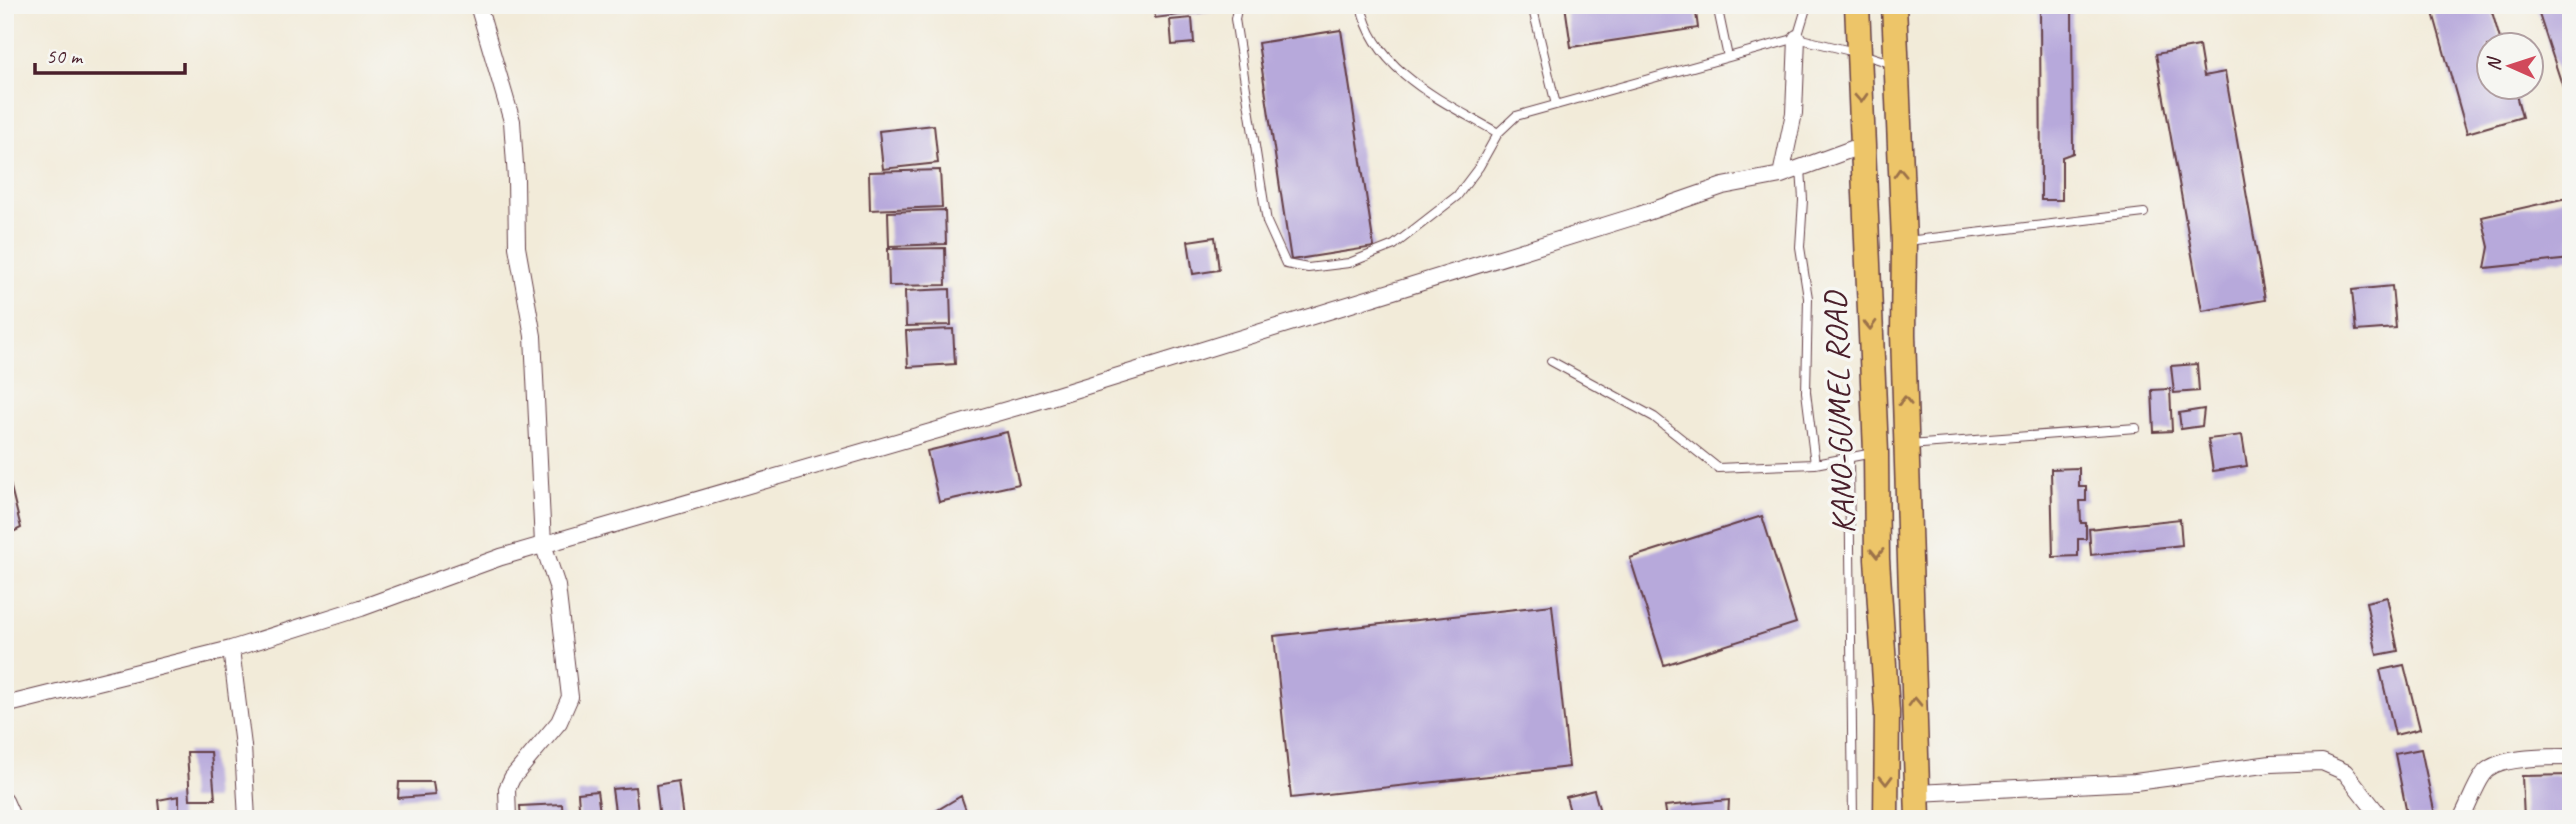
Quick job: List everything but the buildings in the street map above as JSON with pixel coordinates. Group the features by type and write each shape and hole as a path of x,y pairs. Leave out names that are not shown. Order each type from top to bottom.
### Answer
{"main road":[{"name":"KANO-GUMEL ROAD","path":"1857,5 1876,452 1877,559 1887,712 1886,819"},
{"name":"KANO-GUMEL ROAD","path":"1894,5 1904,241 1906,445 1918,819"}],"street":[{"path":"478,5 504,90 514,144 517,247 533,335 543,544 557,586 570,697 559,722 512,778 507,789 508,819"},
{"path":"1781,175 1794,113 1797,38"},
{"path":"5,705 231,649 361,608 543,544 1080,388 1639,215 1723,186 1781,175 1863,145"},
{"path":"231,649 243,746 247,819"},
{"path":"2461,819 2483,772 2498,764 2538,757 2571,757"},
{"path":"1917,793 2135,782 2272,764 2322,762 2345,772 2382,819"},
{"path":"5,801 13,819"}],"lane":[{"path":"1238,5 1235,19 1266,222 1286,264 1308,268 1349,263 1394,245 1457,196 1479,167 1497,133 1516,116 1797,38 1859,52 1896,65"},
{"path":"1361,5 1365,23 1384,55 1421,88 1497,133"},
{"path":"1532,5 1556,105"},
{"path":"1717,5 1728,57"},
{"path":"1797,38 1807,5"},
{"path":"1801,168 1803,200 1800,247 1808,298 1807,392 1815,464"},
{"path":"1904,241 2144,213"},
{"path":"1551,361 1654,417 1718,468 1815,464 1876,452"},
{"path":"1906,445 2136,428"},
{"path":"1850,457 1853,819"}]}
